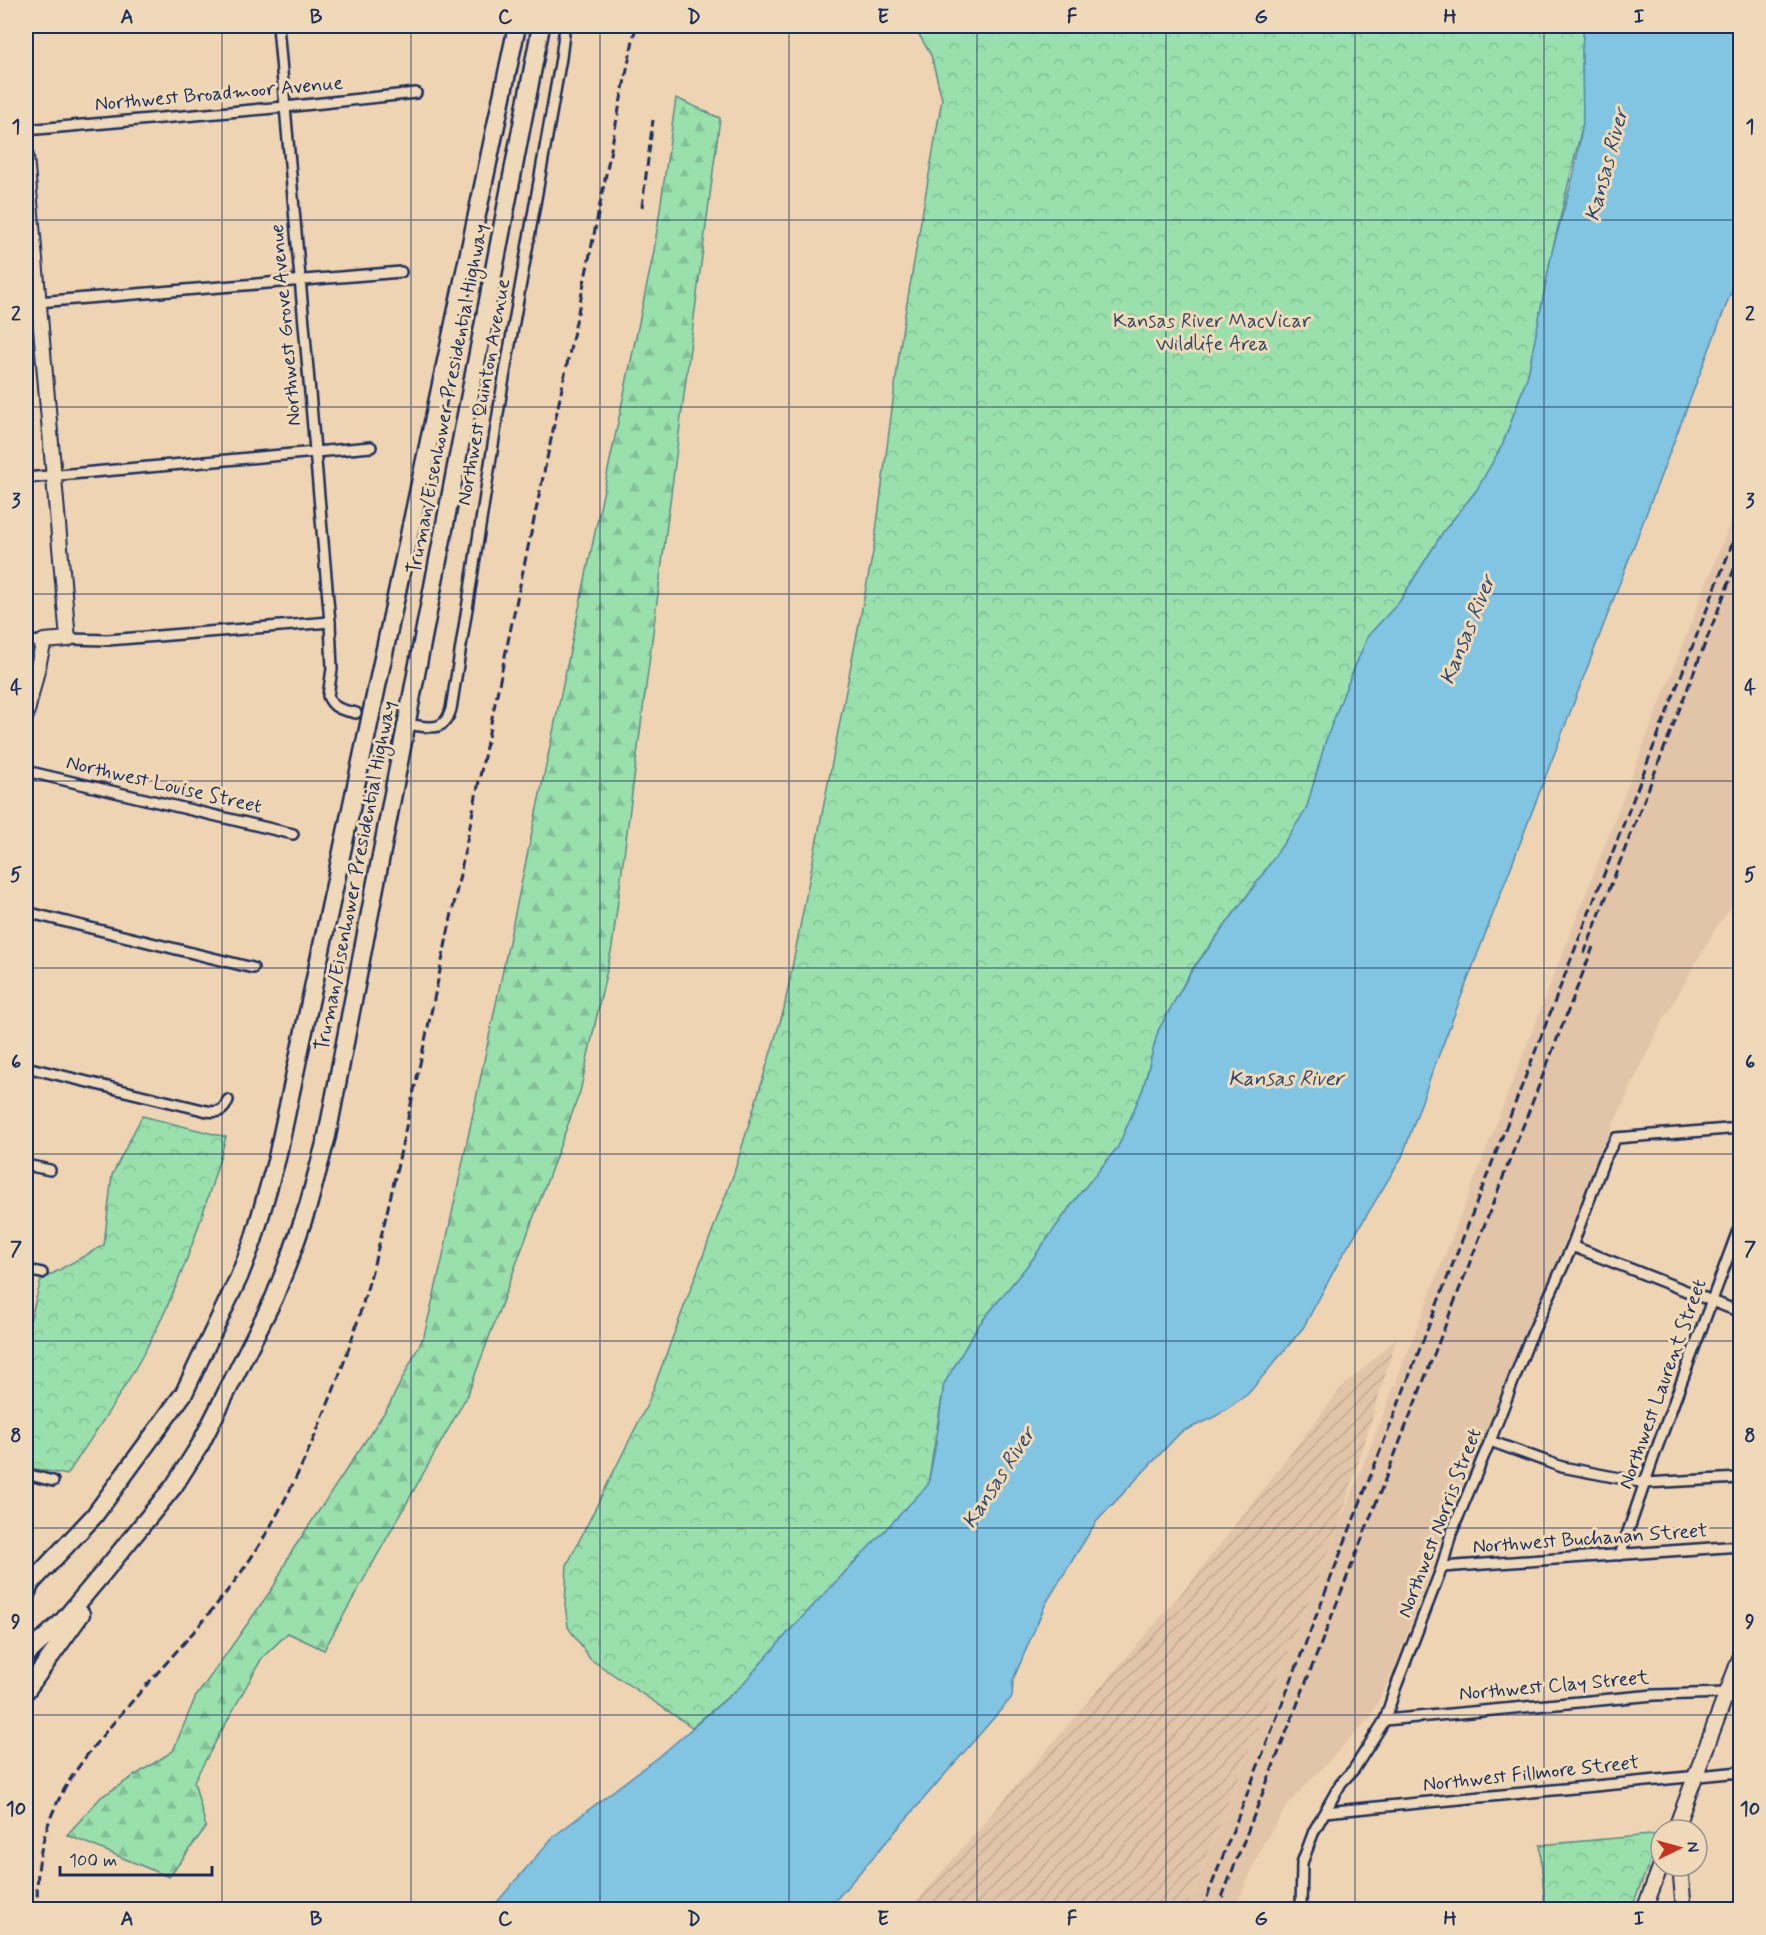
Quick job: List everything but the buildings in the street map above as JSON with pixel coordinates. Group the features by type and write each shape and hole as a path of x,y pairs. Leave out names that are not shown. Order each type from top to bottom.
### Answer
{"highway":[{"name":"Truman/Eisenhower Presidential Highway","path":"27,1588 94,1516 184,1393 238,1277 259,1220 280,1146 517,26"},
{"name":"Truman/Eisenhower Presidential Highway","path":"26,1654 62,1622 147,1521 201,1445 273,1298 291,1256 308,1206 327,1137 541,26"},
{"path":"26,1691 147,1521"}],"street":[{"name":"Northwest Grove Avenue","path":"278,26 330,622"},
{"name":"Northwest Quinton Avenue","path":"413,724 431,728 438,727 449,716 451,709 501,395 564,34"},
{"name":"Northwest Broadmoor Avenue","path":"26,130 285,108 416,93"},
{"path":"26,156 32,303 53,476 68,639"},
{"path":"32,303 401,272"},
{"path":"26,478 371,447"},
{"path":"26,642 68,639 108,640 330,622 332,669 328,696 334,706 340,710 356,713"},
{"path":"26,716 44,641"},
{"name":"Northwest Louise Street","path":"26,771 293,834"},
{"path":"26,912 253,968"},
{"path":"26,1067 207,1111 220,1112 225,1109 228,1100"},
{"name":"Northwest Norris Street","path":"1301,1910 1302,1863 1314,1831 1341,1783 1354,1769 1385,1720 1442,1567 1451,1534 1528,1344 1572,1246 1604,1160 1613,1143 1616,1138 1622,1136 1740,1128"},
{"path":"26,1165 50,1170"},
{"name":"Northwest Laurent Street","path":"1620,1555 1740,1225"},
{"path":"1572,1246 1740,1312"},
{"path":"26,1270 42,1273"},
{"path":"1490,1441 1562,1467 1645,1483 1740,1478"},
{"path":"26,1474 53,1481"},
{"name":"Northwest Buchanan Street","path":"1442,1567 1740,1546"},
{"path":"1679,1818 1740,1658"},
{"name":"Northwest Clay Street","path":"1385,1720 1654,1695 1727,1693"},
{"name":"Northwest Fillmore Street","path":"1325,1812 1740,1772"},
{"path":"1644,1910 1656,1878"},
{"path":"1681,1878 1684,1910"}],"shaded area":[{"path":"1740,497 1740,896 1717,926 1660,1026 1613,1125 1451,1518 1393,1672 1370,1718 1291,1801 1263,1844 1235,1909 1186,1910 1386,1407"},
{"path":"1397,1337 1339,1525 1186,1909 910,1909 1191,1582 1339,1391"}],"green space":[{"name":"Kansas River MacVicar Wildlife Area","path":"914,26 1584,26 1583,123 1552,252 1528,375 1503,444 1476,491 1443,532 1400,601 1368,636 1326,740 1306,810 1261,877 1191,971 1158,1031 1143,1089 1118,1147 1078,1196 1032,1260 978,1326 944,1384 928,1485 793,1627 741,1686 692,1727 590,1659 568,1627 565,1604 567,1565 648,1403 734,1173 784,1009 874,547 902,332 942,99 931,55"},
{"path":"676,98 720,118 612,947 580,1092 468,1394 324,1650 288,1633 262,1658 194,1781 206,1827 169,1877 67,1835 101,1797 173,1751 195,1698 274,1586 290,1554 388,1407 424,1336 442,1261 654,251"},
{"path":"142,1116 226,1137 201,1219 170,1300 145,1351 67,1475 26,1467 26,1336 41,1280 104,1245 112,1175"},
{"path":"1649,1835 1649,1864 1631,1909 1545,1909 1540,1845"}],"water":[{"name":"Kansas River","path":"1584,26 1740,26 1740,269 1432,1073 1402,1157 1342,1256 1303,1328 1248,1394 1213,1418 1181,1432 1096,1522 1046,1603 1013,1680 1012,1697 828,1909 491,1909 553,1837 667,1750 741,1686 793,1627 928,1485 944,1384 978,1326 1032,1260 1078,1196 1118,1147 1143,1089 1158,1031 1191,972 1261,877 1306,810 1326,740 1368,636 1400,601 1443,532 1476,491 1503,444 1528,375 1552,252 1574,173 1583,123"}],"tunnel":[{"path":"356,713 409,724"}],"railway":[{"path":"38,1910 41,1849 60,1797 90,1751 216,1605 258,1547 307,1453 342,1369 354,1333 384,1224 426,1036 636,26"},
{"path":"642,207 653,120"},
{"path":"1202,1910 1740,524"},
{"path":"1584,954 1740,554"},
{"path":"1217,1910 1593,947"}]}
